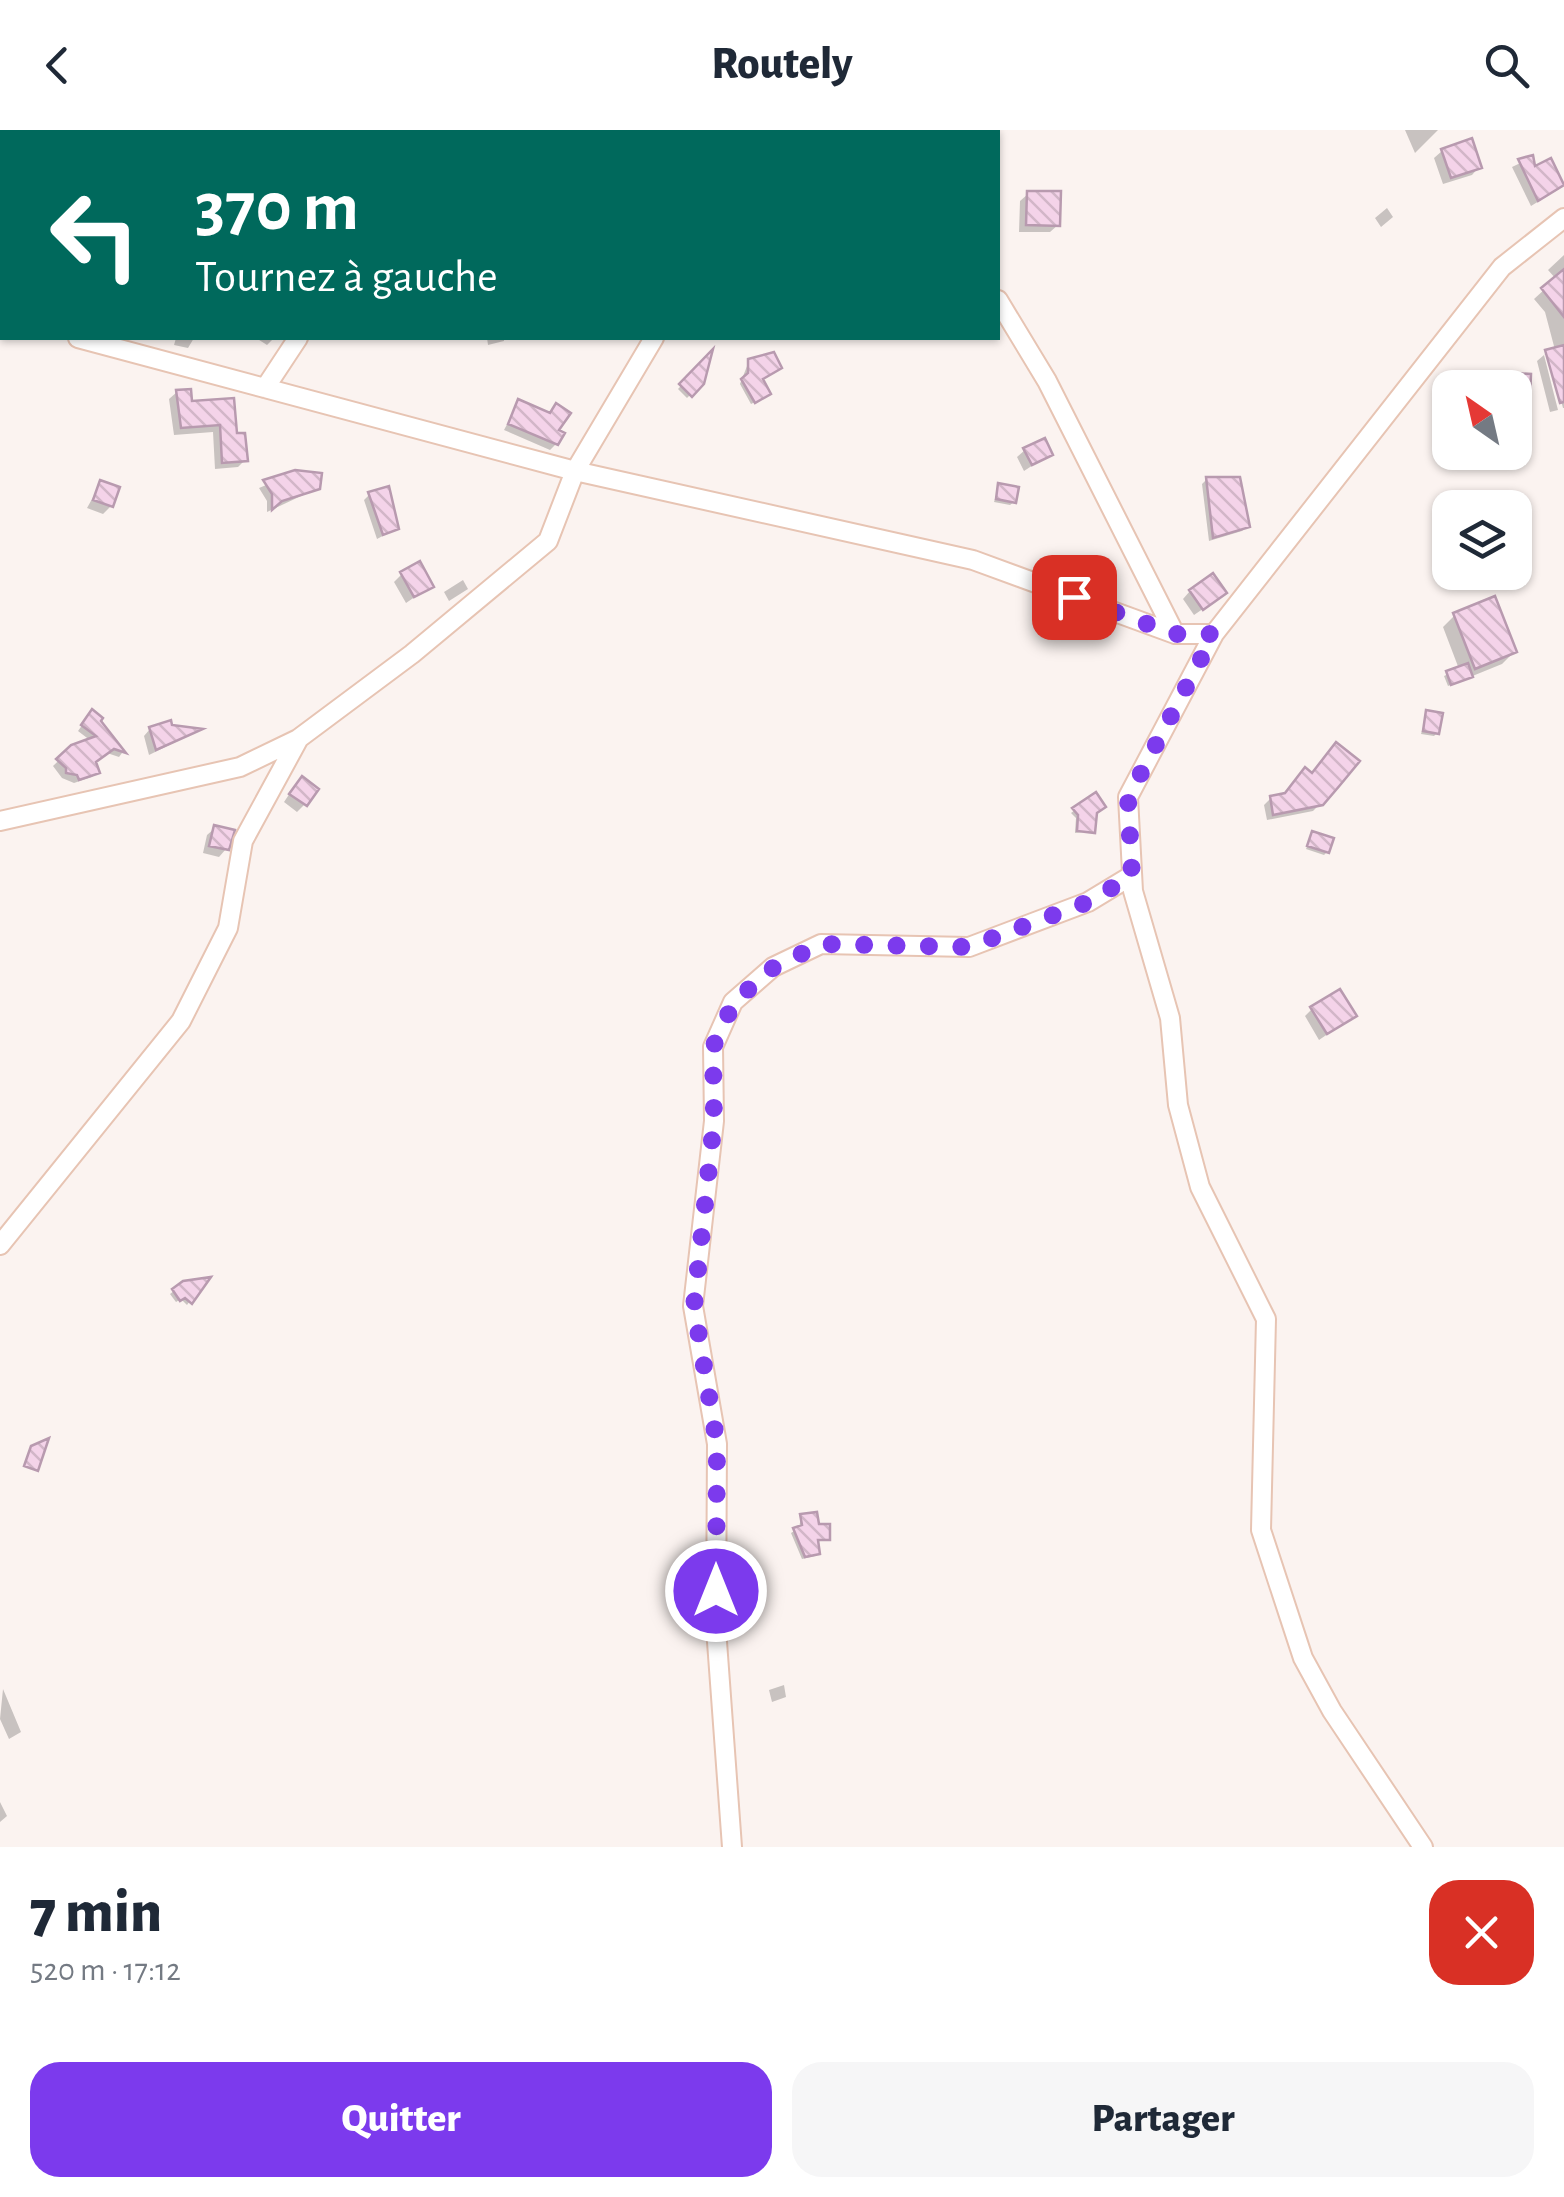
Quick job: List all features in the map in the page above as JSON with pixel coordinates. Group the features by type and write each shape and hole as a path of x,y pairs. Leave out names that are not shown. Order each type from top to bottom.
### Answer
{"street":[{"path":"1423,1847 1332,1712 1303,1658 1261,1530 1266,1319 1200,1187 1178,1105 1170,1018 1132,876 1128,798 1214,634 1260,582 1502,267 1564,218"},
{"path":"1000,303 1047,381 1175,634"},
{"path":"85,340 576,471 973,560 1175,634 1214,634"},
{"path":"265,388 297,340"},
{"path":"0,821 240,767 298,740 548,542 576,471 653,340"},
{"path":"0,1244 181,1021 228,928 243,841 298,740"},
{"path":"732,1847 716,1628 717,1444 694,1306 714,1121 713,1047 734,1002 773,968 821,944 969,947 1088,902 1132,876"}],"building":[{"path":"1472,138 1482,168 1451,178 1441,149"},
{"path":"1533,155 1535,166 1551,158 1564,185 1538,201 1518,159"},
{"path":"1027,191 1061,191 1060,226 1026,225"},
{"path":"1564,269 1564,317 1541,288"},
{"path":"1564,345 1564,402 1560,403 1545,350"},
{"path":"713,349 704,384 692,397 679,384"},
{"path":"774,352 782,368 763,379 771,394 755,403 741,379 748,373 748,359"},
{"path":"191,389 192,401 234,398 237,433 245,433 248,461 222,463 220,425 181,428 176,390"},
{"path":"518,399 550,413 556,403 571,413 559,430 565,433 558,445 508,424"},
{"path":"1045,438 1053,455 1032,465 1023,448"},
{"path":"295,470 322,473 320,489 282,501 272,510 272,494 263,480"},
{"path":"1206,477 1240,477 1250,527 1213,538"},
{"path":"100,480 120,487 113,507 93,500"},
{"path":"998,483 1019,487 1016,503 996,499"},
{"path":"389,486 399,529 383,535 368,492"},
{"path":"420,561 434,587 414,597 400,572"},
{"path":"1213,573 1227,593 1203,610 1189,590"},
{"path":"1495,596 1517,652 1475,669 1453,613"},
{"path":"1468,663 1473,677 1451,685 1446,671"},
{"path":"92,709 103,718 101,721 126,753 114,749 96,762 100,773 79,780 77,775 66,773 56,759 71,745 96,736 81,725"},
{"path":"1426,710 1443,713 1439,734 1423,731"},
{"path":"171,720 172,725 203,729 156,750 149,727"},
{"path":"1336,742 1360,761 1323,805 1273,815 1270,796 1285,793 1305,767 1312,773"},
{"path":"302,776 319,789 307,806 289,794"},
{"path":"1096,792 1106,807 1097,813 1095,833 1077,831 1078,815 1072,808"},
{"path":"214,825 235,830 229,850 209,846"},
{"path":"1312,831 1334,838 1329,853 1307,846"},
{"path":"1340,989 1357,1016 1327,1034 1310,1007"},
{"path":"211,1277 192,1304 185,1298 180,1301 172,1289 183,1281"},
{"path":"49,1438 38,1471 24,1466 31,1446"},
{"path":"817,1512 819,1524 830,1524 830,1540 818,1540 820,1554 805,1557 793,1528 802,1525 800,1514"}],"route":[{"path":"716,1591 717,1444 694,1306 714,1121 713,1047 734,1002 773,968 821,944 969,947 1088,902 1132,876 1128,798 1214,634 1175,634 1074,597"}]}
